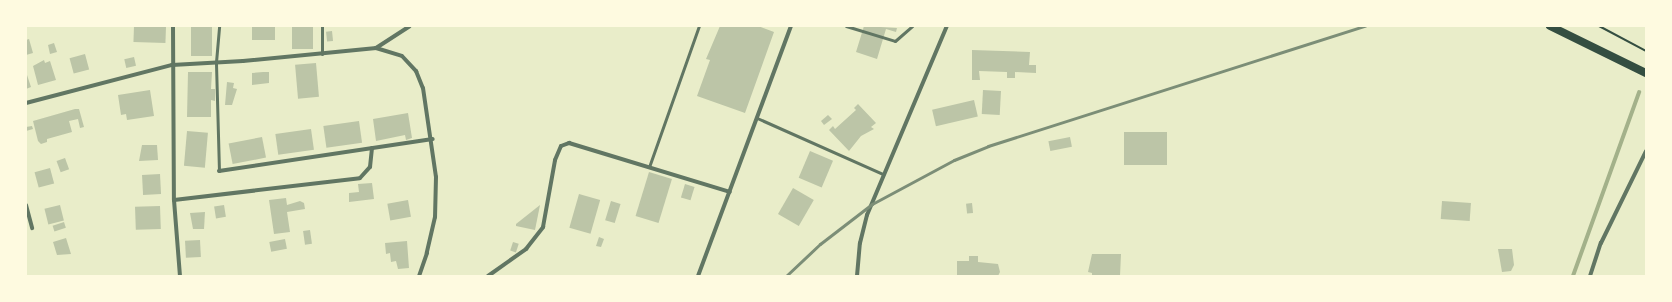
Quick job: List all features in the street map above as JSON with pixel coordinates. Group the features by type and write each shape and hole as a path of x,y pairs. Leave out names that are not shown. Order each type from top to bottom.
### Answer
{"main road":[{"path":"1550,26 1646,73"}],"street":[{"path":"173,26 172,65 174,200 180,276"},
{"path":"376,48 410,26"},
{"path":"698,276 791,26"},
{"path":"857,276 864,226 883,174 947,26"},
{"path":"26,104 172,65 322,54 376,48 402,56 416,71 423,88 432,139 436,177 435,217 427,253 419,276"},
{"path":"219,171 432,139"},
{"path":"488,276 526,250 543,227 555,160 561,146 569,143 730,192"},
{"path":"174,200 360,178 370,167 372,148"},
{"path":"1590,276 1601,243 1646,151"},
{"path":"26,205 32,228"}],"lane":[{"path":"219,26 216,62 219,171"},
{"path":"322,26 322,54"},
{"path":"649,167 699,26"},
{"path":"846,26 895,42 912,26"},
{"path":"757,118 883,174"}],"path":[{"path":"1599,26 1646,51"}],"building":[{"path":"134,26 166,27 165,43 133,42"},
{"path":"191,26 212,26 212,56 191,56"},
{"path":"252,26 275,26 275,40 252,40"},
{"path":"292,26 313,26 313,49 292,49"},
{"path":"720,26 758,26 774,32 745,113 697,96 710,60 706,59"},
{"path":"864,26 897,28 896,32 886,29 877,59 856,52"},
{"path":"332,31 333,41 327,42 326,32"},
{"path":"29,39 33,53 26,55 26,40"},
{"path":"54,43 57,52 50,54 48,45"},
{"path":"972,50 1030,52 1029,65 1036,65 1036,73 1015,72 1015,78 1007,78 1007,72 979,71 980,80 972,80"},
{"path":"85,54 89,69 74,74 70,58"},
{"path":"134,57 136,66 126,68 124,59"},
{"path":"44,60 45,63 50,61 56,80 38,85 33,66"},
{"path":"316,63 319,97 298,99 295,65"},
{"path":"26,72 31,87 26,89"},
{"path":"188,72 212,72 211,89 215,89 215,101 211,100 211,117 187,117"},
{"path":"269,72 269,83 252,85 252,73"},
{"path":"227,82 234,83 233,88 237,89 232,105 225,105"},
{"path":"150,90 154,116 127,120 126,114 121,115 118,95"},
{"path":"983,90 1001,91 1000,115 982,114"},
{"path":"974,100 978,117 936,126 932,110"},
{"path":"858,104 876,123 871,127 874,129 861,136 849,151 829,130 833,126 835,129 856,110 854,108"},
{"path":"79,109 84,127 80,128 78,119 69,121 72,132 47,139 47,142 41,144 38,141 33,121"},
{"path":"408,113 412,138 406,140 405,135 376,141 373,119"},
{"path":"828,115 832,119 824,125 821,121"},
{"path":"359,121 362,143 326,148 323,126"},
{"path":"32,126 33,129 26,131 26,127"},
{"path":"311,129 314,150 278,155 275,134"},
{"path":"187,131 208,133 205,168 184,166"},
{"path":"1124,132 1167,132 1167,165 1124,165"},
{"path":"262,137 266,158 233,164 229,143"},
{"path":"1070,137 1072,147 1050,151 1048,141"},
{"path":"142,145 157,145 158,160 139,161"},
{"path":"810,151 833,161 822,187 799,178"},
{"path":"65,158 69,169 61,172 57,161"},
{"path":"50,168 54,183 39,188 35,172"},
{"path":"649,172 672,179 659,223 636,216"},
{"path":"160,174 161,194 143,195 142,175"},
{"path":"372,183 374,199 349,202 349,193 359,192 358,184"},
{"path":"685,184 695,187 690,200 681,197"},
{"path":"793,188 814,200 799,226 778,214"},
{"path":"579,194 600,200 591,234 569,228"},
{"path":"286,198 287,205 300,201 304,203 305,209 287,212 290,232 274,234 269,200"},
{"path":"408,200 411,217 390,220 387,204"},
{"path":"611,201 621,204 615,223 605,220"},
{"path":"1442,201 1471,203 1470,221 1441,219"},
{"path":"972,203 973,213 967,214 966,204"},
{"path":"60,205 64,221 48,224 44,209"},
{"path":"224,205 226,217 216,218 214,207"},
{"path":"540,205 535,230 516,226 516,224"},
{"path":"160,206 161,229 136,230 135,207"},
{"path":"205,212 204,229 193,229 190,213"},
{"path":"64,222 66,228 54,231 53,226"},
{"path":"310,230 312,244 305,245 303,231"},
{"path":"599,237 604,239 601,247 596,246"},
{"path":"66,238 71,254 57,255 53,242"},
{"path":"285,239 287,249 271,252 269,242"},
{"path":"200,240 201,257 186,258 185,241"},
{"path":"407,241 409,268 398,269 396,261 391,262 390,253 386,254 385,243"},
{"path":"513,242 519,244 516,252 510,251"},
{"path":"1498,249 1512,249 1514,265 1511,271 1502,272"},
{"path":"1092,254 1121,254 1120,276 1092,276 1092,273 1088,272"},
{"path":"969,256 978,256 978,262 998,264 1000,272 998,276 957,276 957,261 969,261"}],"waterway":[{"path":"1573,276 1639,93"}],"railway":[{"path":"786,276 820,244 872,204 954,160 988,146 1365,26"}]}
